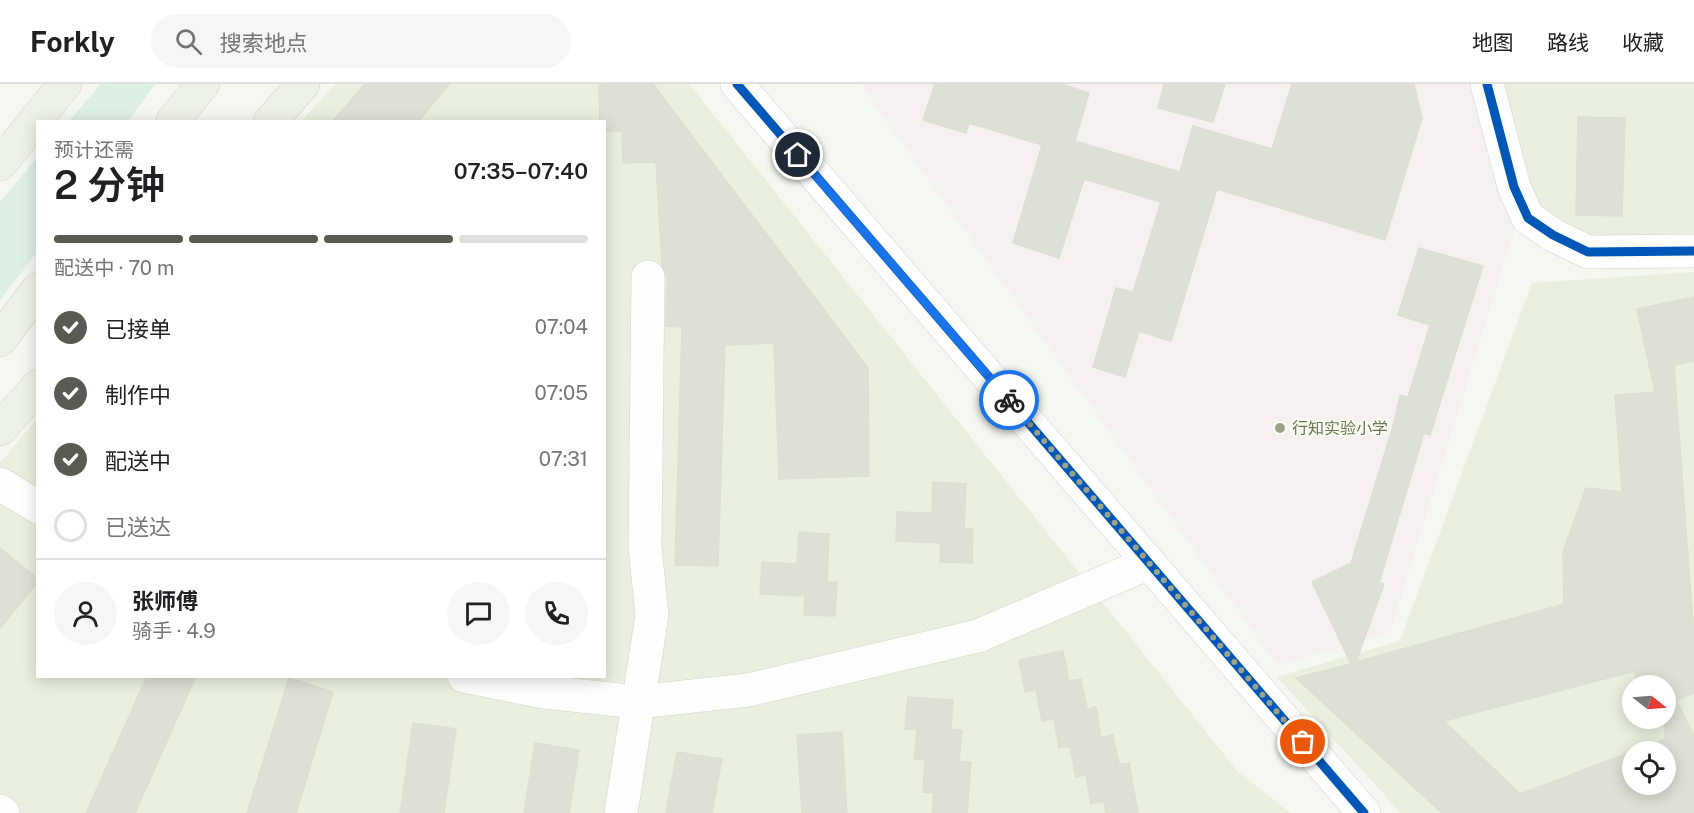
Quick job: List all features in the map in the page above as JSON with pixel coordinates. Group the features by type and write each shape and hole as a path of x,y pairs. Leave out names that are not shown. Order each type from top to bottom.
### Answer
{"main road":[{"path":"0,164 65,84"},
{"path":"174,120 203,84"},
{"path":"272,120 303,84"},
{"path":"0,340 36,292"},
{"path":"0,429 36,388"}],"street":[{"path":"737,84 1364,813"},
{"path":"1487,84 1514,187 1528,218 1553,235 1588,252 1694,251"},
{"path":"621,813 652,615 645,547 648,277"},
{"path":"0,484 36,506"},
{"path":"474,678 544,692 638,702 748,690 978,636 1149,563"}],"shaded area":[{"path":"101,84 155,84 129,120 70,120"},
{"path":"336,84 689,84 1238,772 1291,813 0,813 0,463 36,420 36,678 606,678 606,120 302,120"},
{"name":"行知实验小学","path":"860,84 1479,84 1516,224 1390,632 1278,666"},
{"path":"1500,84 1694,84 1694,240 1587,242 1526,197"},
{"path":"36,159 36,253 0,300 0,202"},
{"path":"1694,272 1694,813 1401,813 1277,677 1400,641 1532,283"}],"building":[{"path":"365,84 449,84 420,120 334,120"},
{"path":"599,84 653,84 868,368 869,476 779,479 774,343 725,345 718,566 675,565 682,327 666,326 667,277 662,265 656,162 623,163 622,131 606,131 606,120 600,120"},
{"path":"935,84 1061,84 1089,93 1075,141 1180,172 1193,126 1272,149 1292,84 1414,84 1422,118 1385,240 1217,189 1171,341 1139,331 1125,377 1093,367 1116,288 1133,292 1161,202 1084,179 1059,258 1013,243 1042,145 969,123 966,133 923,120"},
{"path":"1164,84 1225,84 1213,122 1158,108"},
{"path":"1578,117 1625,118 1622,216 1576,215"},
{"path":"1419,248 1483,266 1430,435 1424,433 1379,583 1384,584 1356,662 1564,604 1563,552 1586,488 1622,492 1615,395 1655,392 1637,309 1694,297 1694,361 1674,365 1694,639 1694,693 1676,700 1694,735 1694,813 1442,813 1296,678 1351,664 1312,582 1351,563 1394,423 1400,395 1408,397 1430,325 1398,315","holes":["1635,671 1635,675 1676,675 1676,729 1665,729 1665,739 1660,741 1676,741 1676,795 1622,795 1622,755 1520,794 1444,721"]},
{"path":"933,482 966,484 964,529 973,529 972,563 940,562 941,543 896,541 897,512 932,513"},
{"path":"799,532 829,534 827,582 837,582 835,616 804,615 805,596 760,594 762,562 797,564"},
{"path":"0,548 36,577 36,584 0,628"},
{"path":"1063,651 1069,681 1081,679 1087,709 1096,707 1101,738 1113,735 1119,764 1129,763 1138,813 1106,813 1104,801 1091,804 1086,774 1076,777 1070,746 1059,748 1054,718 1042,721 1036,690 1025,692 1019,660"},
{"path":"146,678 195,678 135,813 86,813"},
{"path":"289,678 333,692 296,813 247,813"},
{"path":"908,697 953,700 951,729 962,730 959,761 971,762 967,813 932,813 934,793 923,792 925,760 914,759 917,729 905,729"},
{"path":"413,723 456,729 444,813 400,813"},
{"path":"842,732 847,813 802,813 797,735"},
{"path":"535,743 579,750 569,813 524,813"},
{"path":"677,752 722,759 712,813 666,813"}],"cycle path":[{"path":"737,84 1364,813"},
{"path":"1487,84 1514,187 1528,218 1553,235 1588,252 1694,251"}],"way so far":[{"path":"1009,400 1303,742"}],"place":[{"name":"行知实验小学","path":"1280,428"}],"route":[{"path":"798,155 1009,400"}]}
